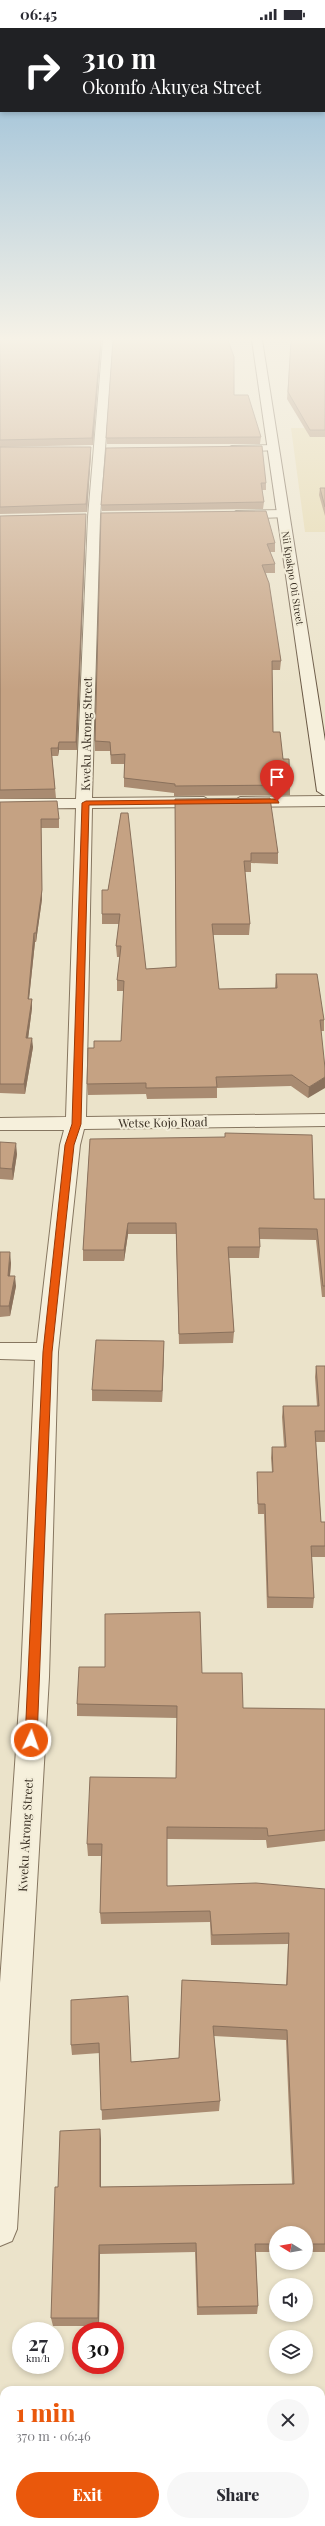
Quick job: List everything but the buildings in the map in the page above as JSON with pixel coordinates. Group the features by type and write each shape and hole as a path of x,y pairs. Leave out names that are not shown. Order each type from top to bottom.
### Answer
{"street":[{"name":"Kweku Akrong Street","path":"0,2229 5,2087 35,1678 47,1352 70,1145 76,1124 86,803 87,686 94,517 100,457"},
{"name":"Nii Kpakpo Oti Street","path":"274,457 325,791"},
{"path":"220,515 283,514"},
{"path":"0,804 325,801"},
{"name":"Wetse Kojo Road","path":"0,1124 325,1120"},
{"path":"0,1351 47,1352"}],"sand":[{"path":"295,457 325,457 325,532 305,532"}],"route":[{"path":"31,1740 35,1678 47,1352 70,1145 76,1124 86,803 277,801"}]}
